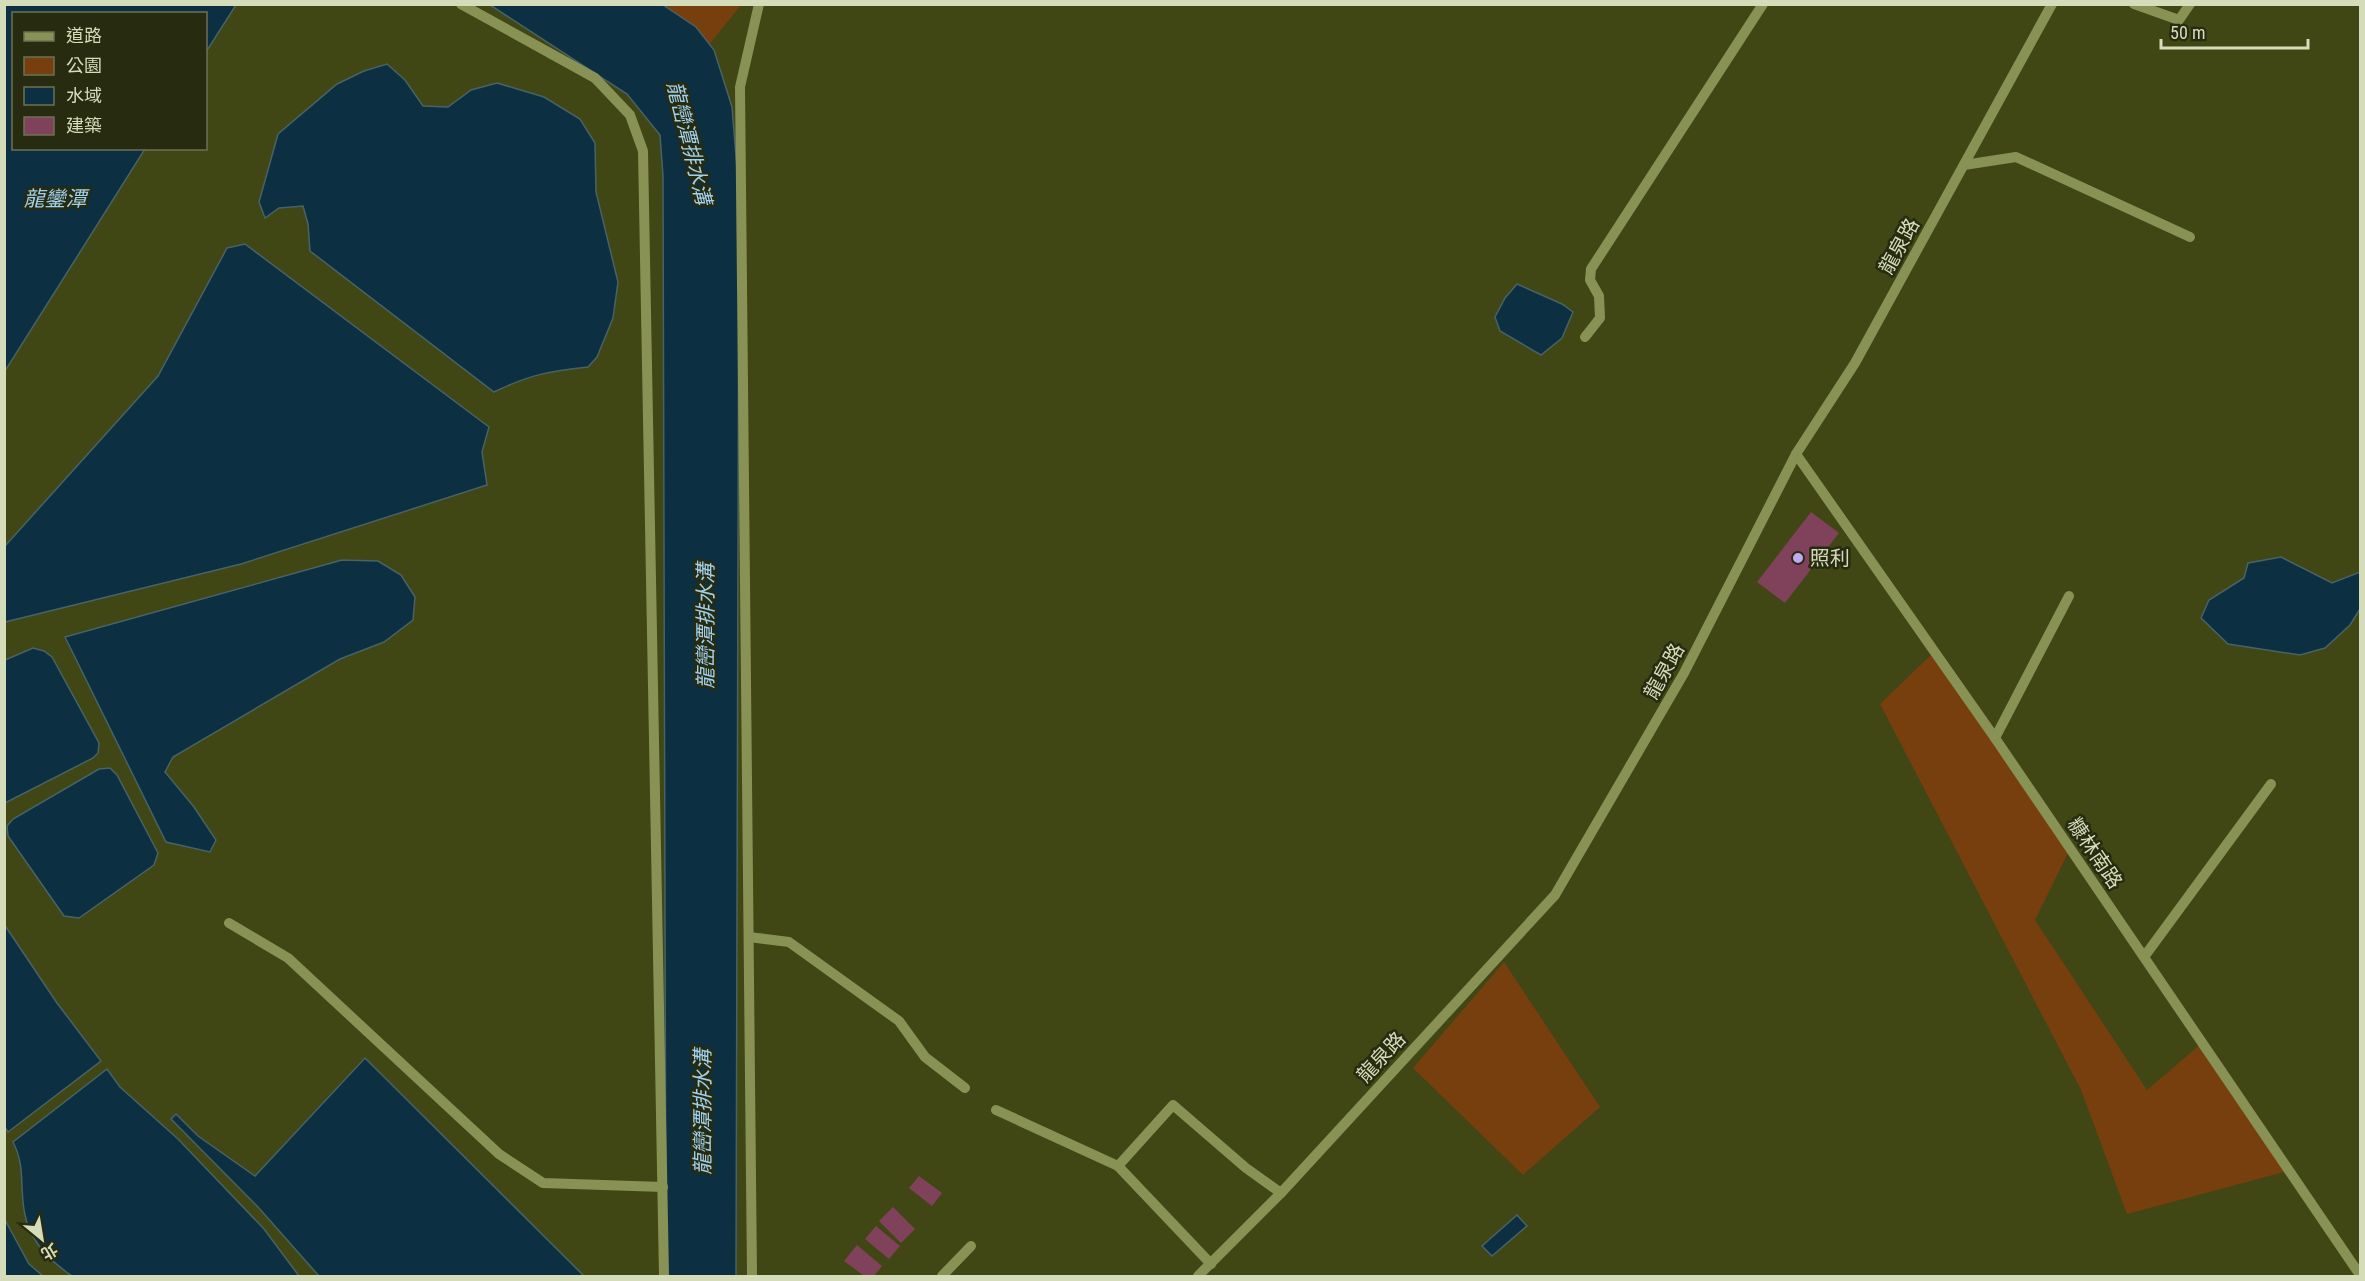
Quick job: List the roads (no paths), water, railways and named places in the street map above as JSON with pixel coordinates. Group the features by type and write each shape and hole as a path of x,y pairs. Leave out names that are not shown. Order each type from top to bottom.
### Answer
{"street":[{"path":"461,4 595,78 630,115 644,151 663,1276"},
{"path":"752,1276 740,87 759,4"},
{"path":"1585,337 1600,318 1599,296 1590,280 1591,269 1763,4"},
{"name":"龍泉路","path":"1198,1276 1281,1193 1555,895 1684,673 1796,454 1855,363 2052,4"},
{"path":"2134,4 2179,20 2190,4"},
{"path":"1964,165 2016,157 2190,237"},
{"name":"糠林南路","path":"1796,454 1995,738 2361,1275"},
{"path":"1995,738 2069,596"},
{"path":"2144,957 2271,784"},
{"path":"230,923 288,958 499,1154 543,1183 663,1187"},
{"path":"749,937 789,942 899,1021 925,1057 965,1088"},
{"path":"1118,1166 1173,1105 1246,1168 1281,1193"},
{"path":"996,1110 1118,1166 1211,1264"},
{"path":"942,1276 971,1246"}],"water":[{"name":"龍鑾潭","path":"5,4 236,5 207,50 207,12 12,12 12,150 144,150 5,371"},
{"name":"龍巒潭排水溝","path":"490,5 663,5 696,27 714,50 732,107 739,193 736,1276 666,1276 663,176 660,135 627,94"},
{"path":"387,64 405,80 423,106 448,107 471,90 497,83 544,97 580,119 595,143 596,192 618,282 613,318 597,357 588,367 540,375 518,381 494,392 310,251 308,224 303,206 279,208 265,218 259,202 278,134 337,84 364,71"},
{"path":"245,244 489,427 482,452 487,485 241,564 5,622 5,546 158,376 227,248"},
{"path":"1517,284 1562,304 1573,312 1562,338 1541,355 1500,331 1495,317 1505,298"},
{"path":"2281,557 2332,583 2360,572 2360,609 2350,625 2325,648 2300,655 2228,644 2201,618 2209,600 2244,578 2248,563"},
{"path":"342,560 378,561 401,575 415,597 413,620 384,642 340,659 173,757 165,772 194,807 216,840 210,852 166,842 65,637"},
{"path":"33,648 44,651 52,657 99,743 98,753 93,758 5,803 5,660"},
{"path":"110,768 117,775 158,853 154,865 79,918 64,916 8,836 7,826 13,819 99,769"},
{"path":"6,927 57,1003 101,1061 8,1132 4,1126 4,929"},
{"path":"365,1058 584,1276 319,1276 258,1207 171,1119 176,1114 198,1136 255,1176"},
{"path":"107,1069 120,1087 178,1139 264,1229 299,1276 72,1276 42,1250 31,1233 25,1215 20,1160 13,1142"},
{"path":"1517,1215 1527,1226 1492,1256 1482,1246"},
{"path":"5,1220 29,1264 43,1276 5,1276"}],"place":[{"name":"照利","path":"1798,558"}]}
